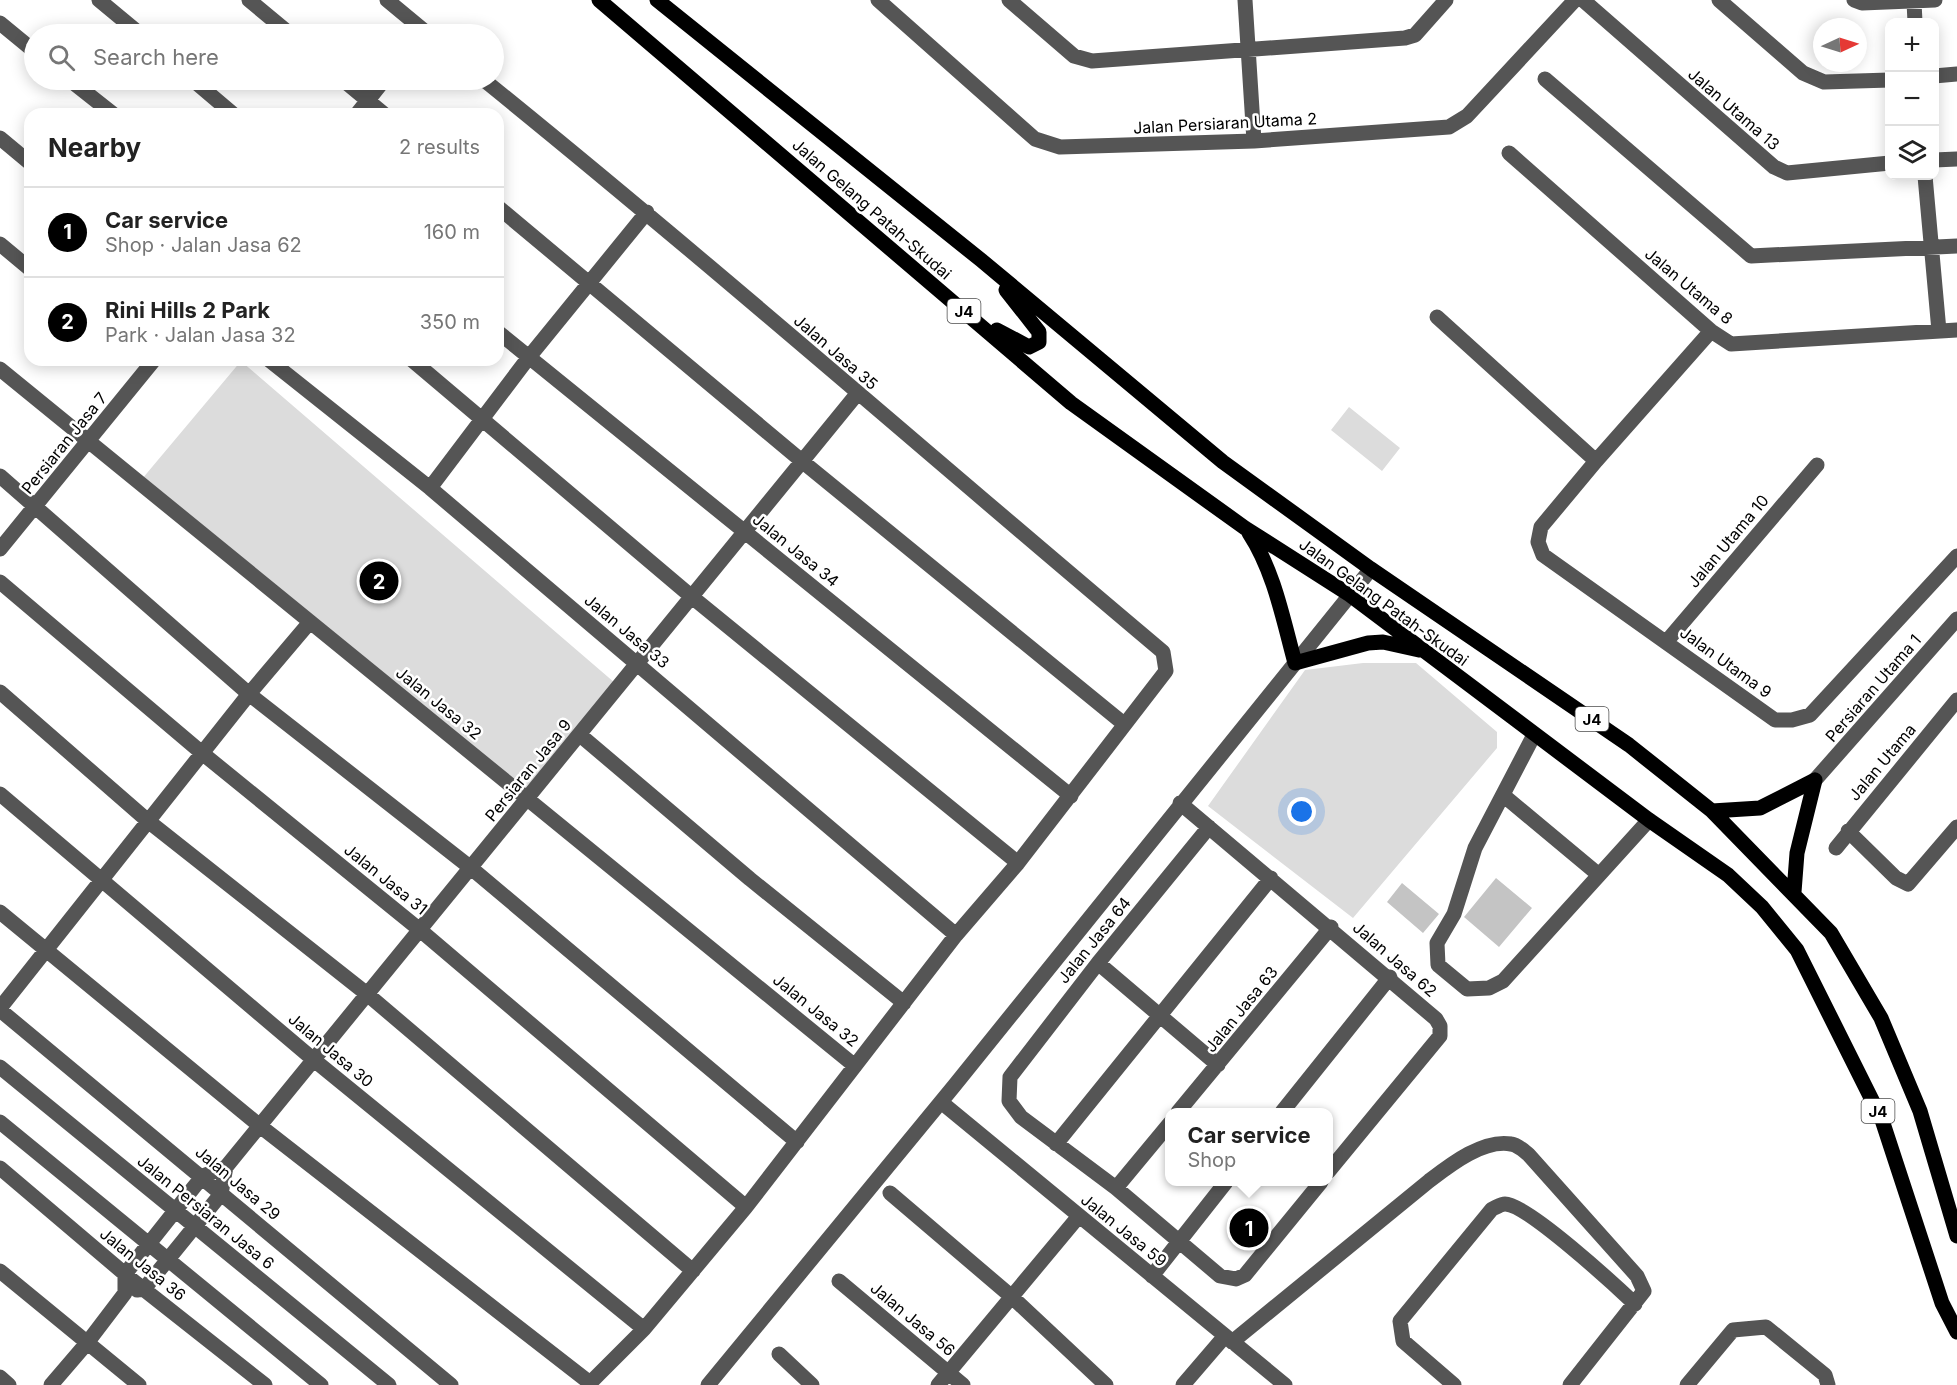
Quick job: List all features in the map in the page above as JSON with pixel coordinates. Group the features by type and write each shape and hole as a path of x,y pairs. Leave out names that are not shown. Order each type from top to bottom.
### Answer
{"main road":[{"name":"Jalan Gelang Patah-Skudai","path":"599,0 1071,403 1245,528 1350,595 1534,735 1728,875 1762,907 1797,950 1882,1120 1942,1303 1957,1332"},
{"name":"Jalan Gelang Patah-Skudai","path":"657,0 981,260 1223,462 1371,569 1629,745 1712,811 1794,892 1831,933 1881,1018 1920,1111 1957,1236"},
{"path":"953,302 1029,347 1039,342 1039,332 981,260"},
{"path":"1245,528 1258,546 1271,579 1295,663 1368,643 1383,642 1424,651"},
{"path":"1712,811 1760,808 1815,780"},
{"path":"1794,892 1797,853 1815,780"}],"street":[{"path":"99,0 128,24"},
{"path":"249,0 278,24"},
{"path":"387,0 413,24"},
{"name":"Jalan Persiaran Utama 2","path":"878,0 1035,139 1060,147 1254,141 1449,127 1467,116 1575,0"},
{"path":"1009,0 1074,56 1092,61 1405,38 1415,35 1446,0"},
{"path":"1245,0 1250,48 1254,141"},
{"name":"Jalan Utama 13","path":"1583,0 1774,167 1787,173 1885,163"},
{"path":"1719,0 1803,73 1824,82 1885,80"},
{"path":"1854,0 1862,3 1935,0"},
{"path":"1914,2 1915,18"},
{"path":"0,23 24,43"},
{"path":"1939,76 1957,74"},
{"path":"1545,79 1751,256 1957,246"},
{"path":"83,90 105,108"},
{"path":"204,90 226,108"},
{"path":"355,90 377,108"},
{"path":"362,108 376,90"},
{"name":"Jalan Jasa 35","path":"496,90 647,212 857,394 1163,652 1166,671 1124,724"},
{"path":"0,138 24,158"},
{"name":"Jalan Utama 8","path":"1509,153 1712,331 1731,344 1957,330"},
{"path":"1939,160 1957,159"},
{"path":"1925,180 1939,331"},
{"path":"0,912 260,1126 589,1384 644,1329 747,1207 956,934 1018,863 1124,724 803,462 591,282 504,212"},
{"path":"430,488 529,357 647,212"},
{"path":"0,244 24,265"},
{"path":"1437,317 1596,461"},
{"name":"Jalan Utama 9","path":"1712,331 1596,461 1541,527 1538,542 1543,555 1775,720 1792,720 1810,715 1957,556"},
{"name":"Jalan Jasa 34","path":"504,337 1071,796"},
{"name":"Persiaran Jasa 7","path":"0,549 89,441 145,366"},
{"name":"Jalan Jasa 33","path":"278,366 430,488 956,934"},
{"path":"419,366 692,597 1018,863"},
{"name":"Jalan Jasa 32","path":"0,369 855,1066"},
{"name":"Persiaran Jasa 9","path":"125,1274 203,1176 226,1167 746,533 857,394"},
{"name":"Jalan Utama 10","path":"1667,641 1817,465"},
{"path":"0,476 249,694 471,868 797,1142"},
{"path":"708,1385 941,1102 1371,569"},
{"name":"Jalan Jasa 31","path":"0,582 202,753 420,930 747,1207"},
{"name":"Persiaran Utama 1","path":"1815,780 1957,619"},
{"path":"0,1009 249,694 310,622"},
{"path":"0,693 148,821 367,994 693,1271"},
{"name":"Jalan Utama","path":"1836,848 1957,700"},
{"path":"580,735 750,879 904,1004"},
{"path":"1534,735 1476,848 1454,914 1437,943 1438,965 1467,989 1489,988 1503,981 1649,820"},
{"name":"Jalan Jasa 30","path":"0,794 314,1060 644,1329"},
{"path":"1503,795 1599,875"},
{"name":"Jalan Jasa 62","path":"1180,803 1390,977 1436,1019 1440,1026 1440,1035 1333,1167"},
{"name":"Jalan Jasa 64","path":"1056,1144 1021,1117 1009,1101 1010,1077 1098,963 1209,827"},
{"path":"1848,831 1896,878 1908,884 1957,827"},
{"path":"1271,878 1056,1144 1116,1188 1220,1276 1236,1279 1245,1275 1318,1186"},
{"name":"Jalan Jasa 63","path":"1182,1108 1331,927"},
{"path":"1098,963 1218,1065"},
{"path":"1286,1108 1390,977"},
{"name":"Jalan Jasa 29","path":"0,1009 451,1385"},
{"name":"Jalan Persiaran Jasa 6","path":"0,1067 389,1385"},
{"name":"Jalan Jasa 59","path":"941,1102 1285,1385"},
{"path":"0,1122 321,1385"},
{"path":"1116,1188 1165,1129"},
{"path":"1183,1385 1229,1339 1428,1181 1457,1161 1499,1143 1514,1144 1528,1154 1637,1276 1644,1291 1570,1385"},
{"name":"Persiaran Jasa 9","path":"144,1289 221,1194 226,1167"},
{"name":"Jalan Jasa 36","path":"0,1168 125,1274 265,1385"},
{"path":"1152,1276 1223,1186"},
{"path":"890,1193 1012,1297 1107,1385"},
{"path":"1454,1385 1403,1341 1400,1321 1492,1209 1505,1204 1515,1207 1549,1230 1635,1304"},
{"path":"938,1385 1079,1216"},
{"path":"0,1271 139,1385"},
{"path":"51,1385 125,1293 125,1274"},
{"name":"Jalan Jasa 56","path":"839,1281 963,1385"},
{"path":"125,1293 144,1289"},
{"path":"1687,1385 1733,1330 1766,1328 1826,1375 1828,1385"},
{"path":"779,1354 812,1385"},
{"path":"0,1377 9,1385"}],"shaded area":[{"path":"237,366 247,366 615,683 520,801 142,479"},
{"path":"1349,407 1400,448 1382,471 1331,430"},
{"path":"1363,663 1416,663 1497,732 1497,748 1353,918 1208,806 1305,670"}],"building":[{"path":"1496,878 1532,908 1499,947 1464,917"},
{"path":"1402,883 1439,914 1423,933 1387,902"}],"place":[{"name":"Rini Hills 2 Park","path":"379,581"},
{"name":"Car service","path":"1249,1228"}]}
